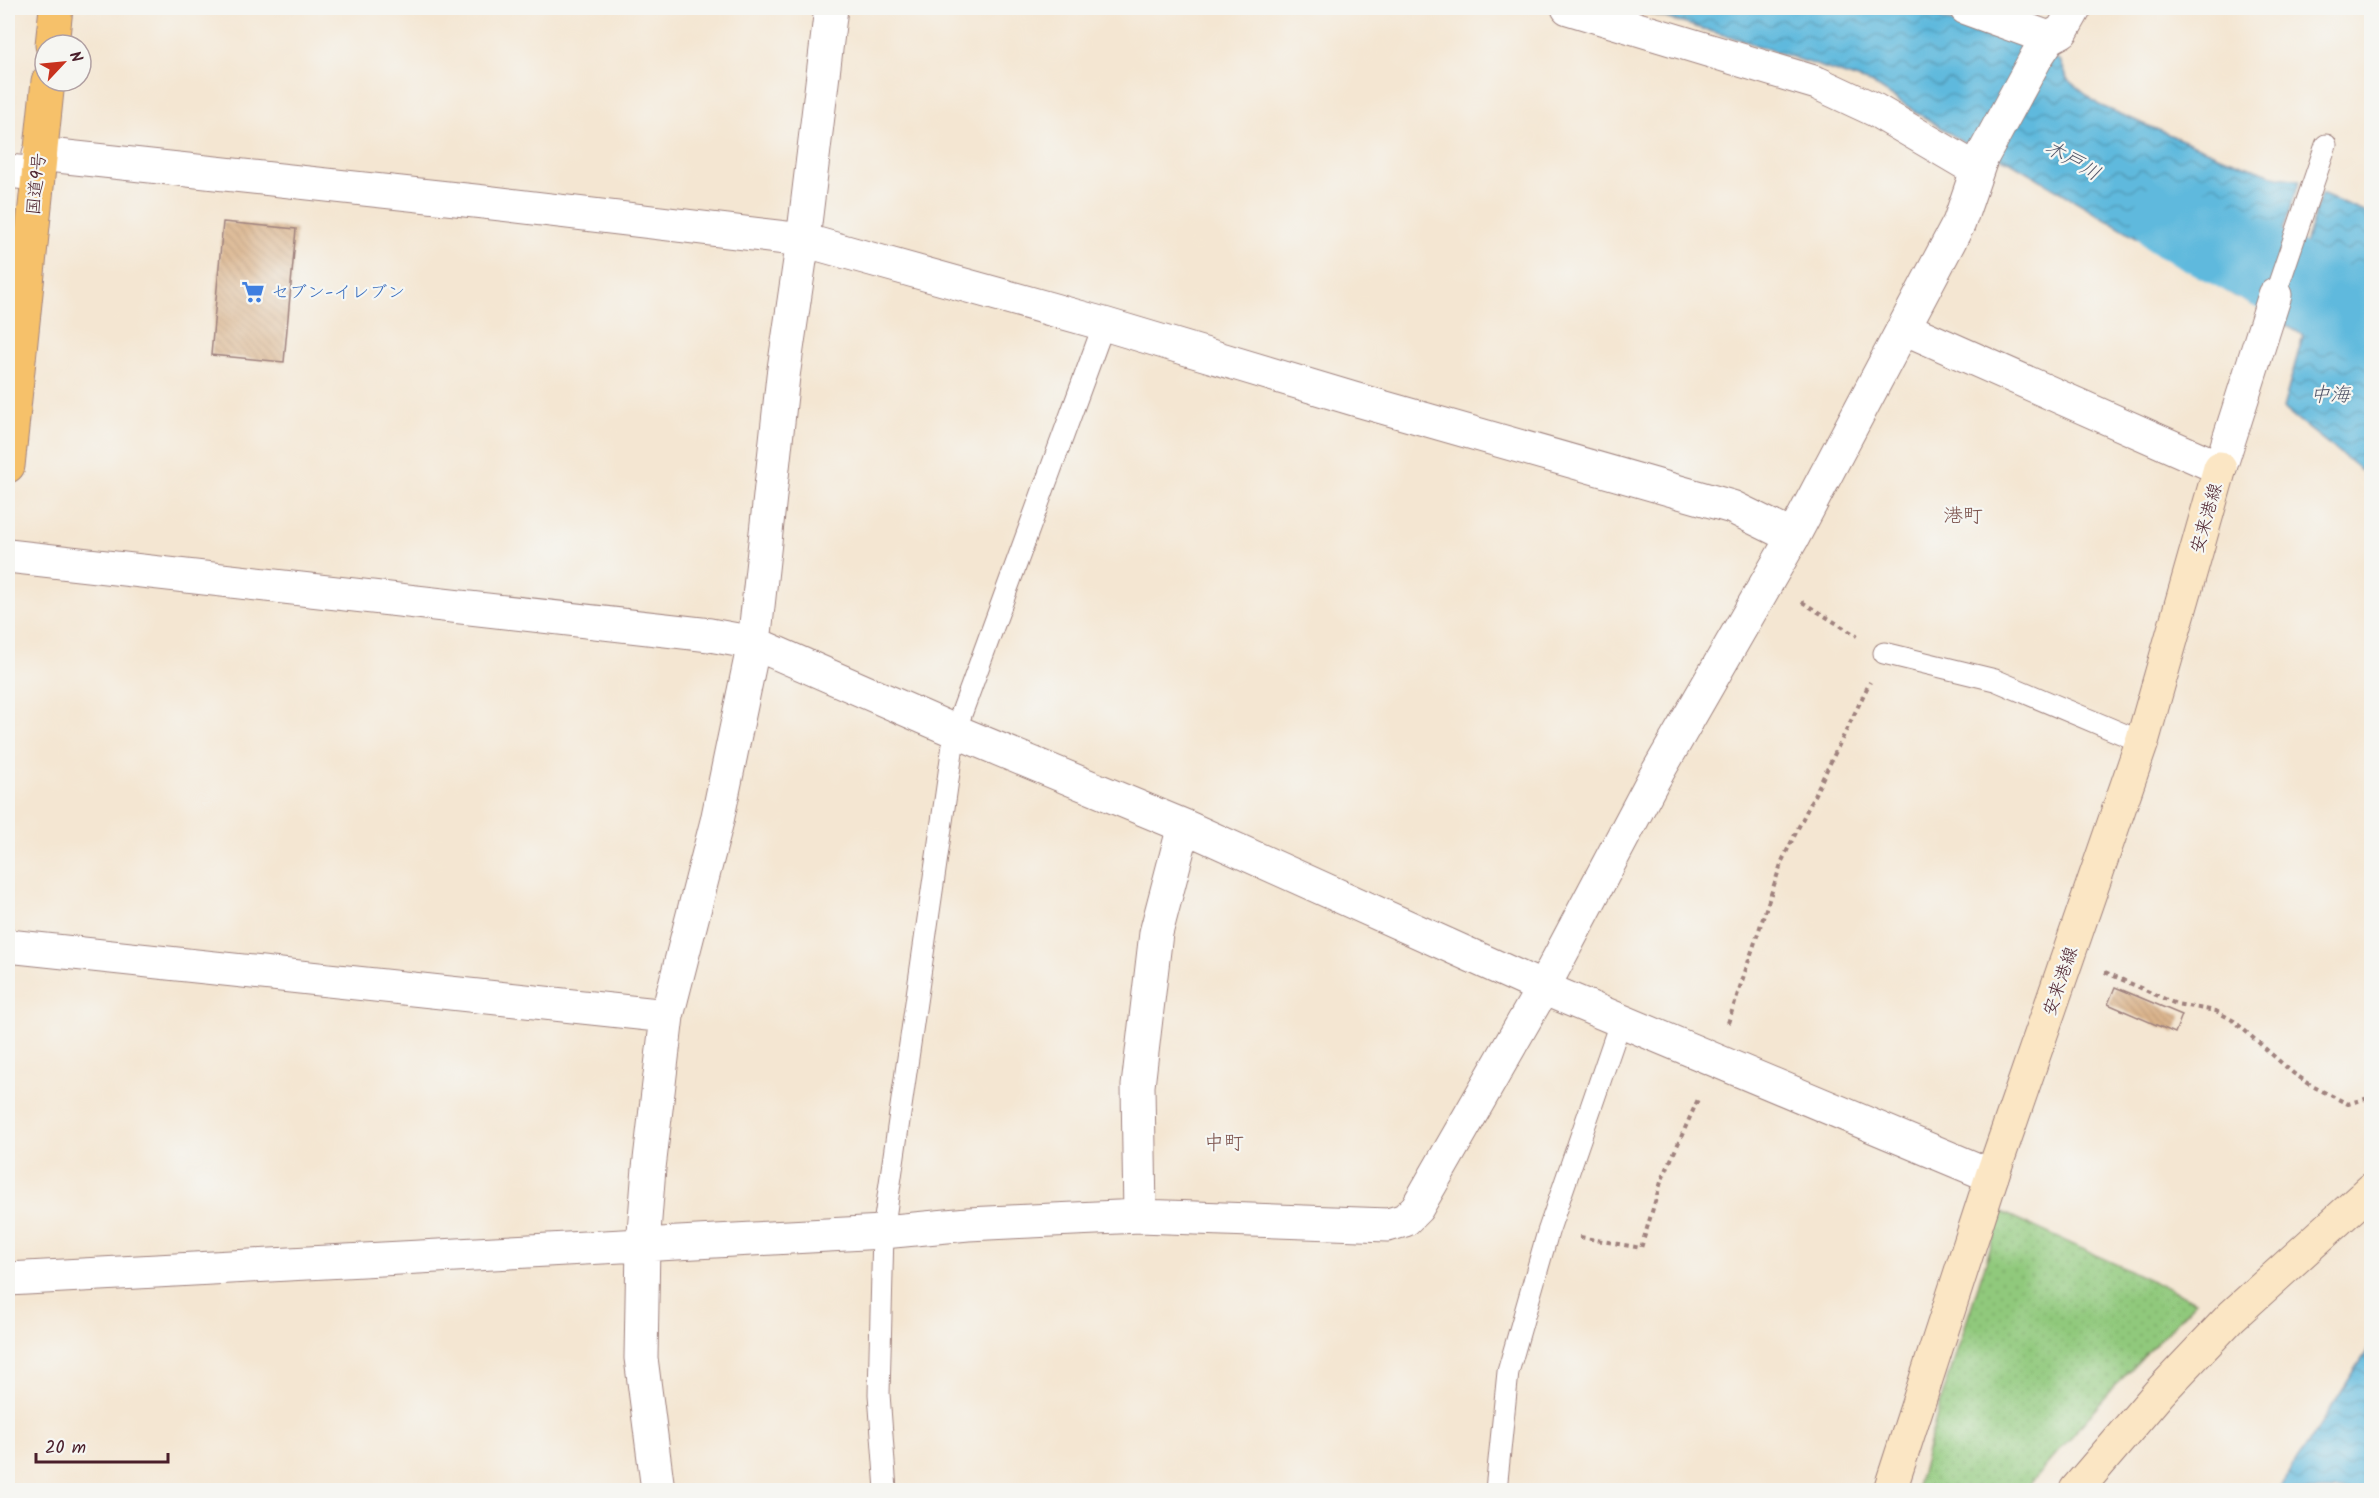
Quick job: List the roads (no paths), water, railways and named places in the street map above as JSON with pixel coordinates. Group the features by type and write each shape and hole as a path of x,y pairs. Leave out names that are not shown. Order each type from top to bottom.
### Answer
{"highway":[{"path":"53,33 56,8"},
{"name":"国道9号","path":"8,466 28,166 45,93"}],"main road":[{"name":"安来港線","path":"1890,1491 1992,1176 2142,742 2220,468"},
{"path":"2076,1491 2159,1393 2232,1316 2372,1190"}],"street":[{"path":"658,1491 641,1358 643,1245 649,1168 667,1016 717,820 754,643 783,376 803,240 831,8"},
{"path":"1568,8 1817,83 1979,164"},
{"path":"1966,8 2043,47"},
{"path":"8,1279 1140,1216 1388,1225 1405,1220 1418,1208 1543,988 1652,782 1793,537 1959,223 1979,164 2043,47 2062,31 2075,8"},
{"path":"28,166 484,202 803,240 1104,324 1343,396 1732,507 1793,537"},
{"path":"1904,328 2220,468 2275,295"},
{"path":"8,556 710,635 754,643 955,731 1184,826 1543,988 1992,1176"},
{"path":"1140,1216 1138,1086 1156,933 1184,826"},
{"path":"8,946 667,1016"}],"lane":[{"path":"2275,295 2326,145"},
{"path":"886,1491 879,1394 883,1232 955,731 1104,324"},
{"path":"1884,653 1995,680 2142,742"},
{"path":"1496,1491 1508,1372 1548,1232 1621,1020"}],"water":[{"path":"1631,8 1909,8 2029,47 2060,60 2068,80 2099,105 2220,156 2278,177 2300,180 2257,307 2009,161 1974,149 1873,84 1741,40"},
{"name":"中海","path":"2321,194 2371,215 2371,478 2283,408 2303,335 2280,322"},
{"path":"2371,1345 2371,1490 2278,1490"}],"waterway":[{"name":"木戸川","path":"2173,218 2372,324"}],"place":[{"name":"セブン-イレブン","path":"253,292"}],"district":[{"name":"港町","path":"1963,515"},
{"name":"中町","path":"1224,1142"}]}
